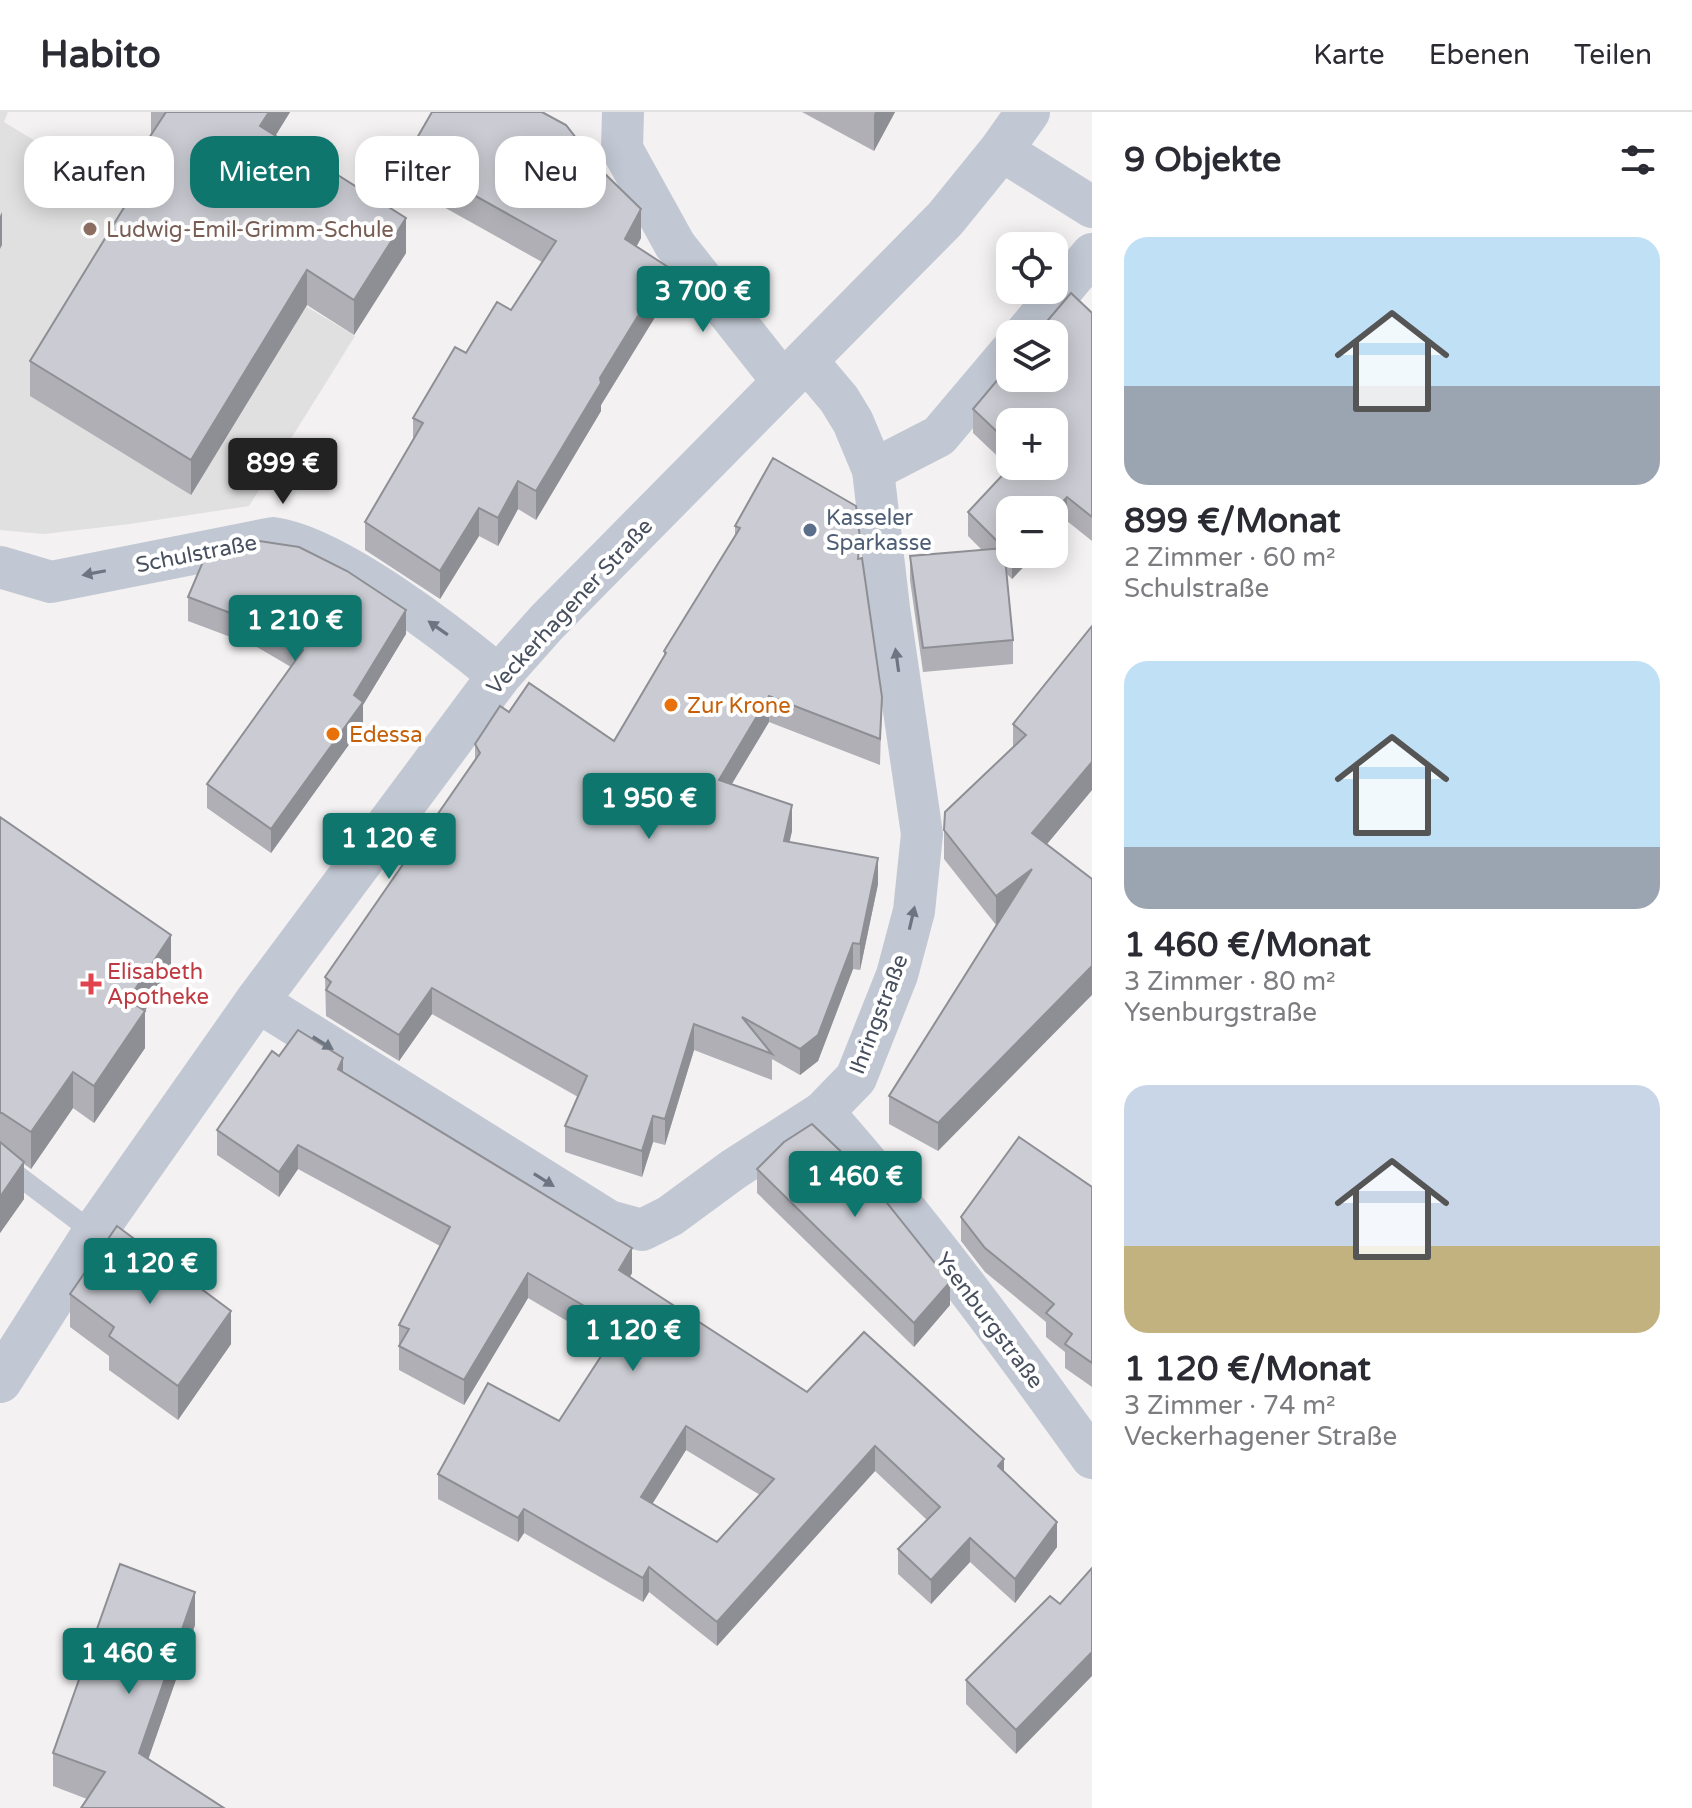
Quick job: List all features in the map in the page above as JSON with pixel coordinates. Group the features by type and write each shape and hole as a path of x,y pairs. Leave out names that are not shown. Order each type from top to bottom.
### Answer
{"street":[{"name":"Ihringstraße","path":"257,1001 609,1221 642,1230 670,1216 734,1169 823,1112 856,1078 897,975 914,911 922,834 889,608 873,470 853,422 839,399 795,371 675,245 622,149 623,112"},
{"name":"Veckerhagener Straße","path":"0,1381 94,1233 257,1001 499,676 547,622 945,219 1028,112"},
{"path":"1001,150 1092,207"},
{"path":"1037,320 1092,254"},
{"path":"873,470 939,436 996,369"},
{"name":"Schulstraße","path":"0,567 51,582 273,538 288,540 337,563 395,598 463,646 499,676"},
{"name":"Ysenburgstraße","path":"823,1112 1001,1329 1092,1458"}],"lane":[{"path":"0,1162 94,1233"}],"shaded area":[{"name":"Ludwig-Emil-Grimm-Schule","path":"0,112 8,112 4,122 27,136 24,136 24,208 145,208 355,336 249,506 44,534 0,530"}],"building":[{"path":"166,112 269,112 260,126 276,136 190,136 190,208 339,208 339,176 355,186 355,208 390,208 406,218 354,300 307,270 191,460 30,361 124,208 174,208 174,136 150,136"},
{"path":"432,112 542,112 566,125 575,136 495,136 495,207 479,198 479,136 418,136"},
{"path":"606,175 641,209 625,239 668,267 536,491 518,481 498,518 479,508 440,571 365,522 423,423 413,418 455,347 466,353 497,302 511,310 556,241 497,208 606,208"},
{"path":"1071,293 1092,313 1092,517 1068,496 996,496 996,540 968,512 998,480 1068,480 1068,408 996,408 996,431 973,409 996,382 996,392 1068,392 1068,320 1048,320 1062,304 1068,304"},
{"path":"773,458 856,506 860,538 858,559 862,558 882,697 880,739 769,696 719,780 792,805 784,841 878,858 860,944 853,943 818,1035 800,1049 742,1017 772,1054 694,1024 665,1119 653,1116 642,1151 565,1126 587,1076 432,988 399,1035 326,990 331,982 325,977 480,753 475,744 500,706 509,712 529,683 614,741 666,653 664,651 740,528 735,526"},
{"path":"259,541 299,547 347,571 406,610 354,695 363,702 271,829 207,784 303,650 257,623 188,597 207,552"},
{"path":"996,549 996,568 1006,568 1013,640 923,648 910,556"},
{"path":"1092,626 1092,762 1032,833 1092,879 1092,966 938,1123 889,1096 1032,869 996,896 944,830 945,812 1026,735 1013,724"},
{"path":"0,817 171,935 128,1000 145,1011 94,1086 73,1072 31,1132 0,1113"},
{"path":"298,1030 343,1058 338,1069 632,1248 619,1270 807,1392 864,1332 1004,1459 998,1466 1057,1522 1015,1579 970,1538 931,1580 898,1549 940,1507 875,1446 717,1622 649,1567 643,1578 524,1509 518,1518 438,1474 488,1383 559,1421 620,1327 528,1273 464,1380 399,1346 409,1329 399,1325 450,1227 298,1145 279,1172 217,1130 272,1051 279,1056","holes":["686,1426 774,1479 717,1542 641,1497"]},
{"path":"812,1124 852,1159 950,1282 914,1323 757,1169 784,1142"},
{"path":"1019,1137 1092,1187 1092,1363 1065,1344 1072,1334 1046,1313 1054,1304 985,1248 961,1217"},
{"path":"0,1142 24,1162 0,1197"},
{"path":"117,1226 231,1311 178,1386 109,1336 114,1327 70,1294"},
{"path":"120,1564 195,1592 139,1753 224,1808 81,1808 105,1772 53,1753"},
{"path":"1092,1568 1092,1652 1016,1730 966,1680 1050,1596 1060,1604"}],"place":[{"name":"Ludwig-Emil-Grimm-Schule","path":"90,229"},
{"name":"Kasseler Sparkasse","path":"810,530"},
{"name":"Zur Krone","path":"671,705"},
{"name":"Edessa","path":"333,734"},
{"name":"Elisabeth Apotheke","path":"91,984"}]}
